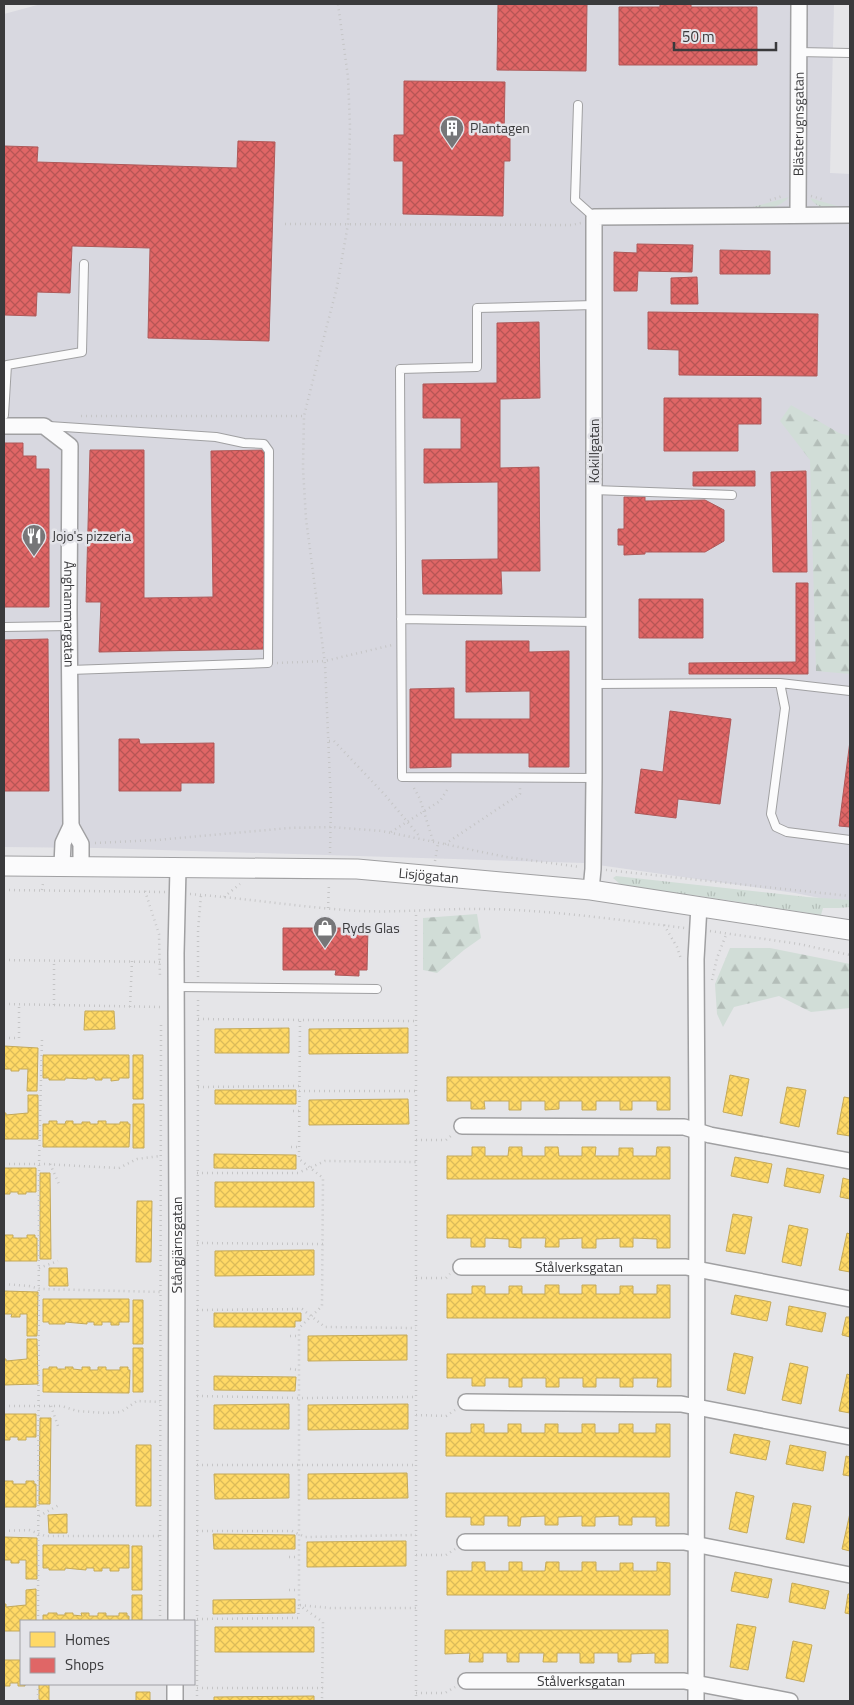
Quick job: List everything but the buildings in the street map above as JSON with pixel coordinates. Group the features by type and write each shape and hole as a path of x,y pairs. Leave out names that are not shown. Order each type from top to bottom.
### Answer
{"street":[{"name":"Blästerugnsgatan","path":"798,214 799,4"},
{"path":"587,220 798,214 850,215"},
{"name":"Kokillgatan","path":"587,220 594,305 594,778 591,890"},
{"path":"4,426 44,426"},
{"name":"Ånghammargatan","path":"44,426 70,446 71,826 63,843 62,866"},
{"name":"Ånghammargatan","path":"71,826 81,844 81,866"},
{"name":"Lisjögatan","path":"4,866 357,869 591,890 850,930"},
{"name":"Stångjärnsgatan","path":"176,1620 178,1235 176,987 178,868"},
{"path":"696,1701 696,959 700,906"},
{"path":"462,1126 684,1127 850,1160"},
{"name":"Stålverksgatan","path":"460,1267 683,1267 850,1299"},
{"path":"466,1402 681,1404 850,1437"},
{"path":"465,1542 684,1542 850,1575"},
{"name":"Stålverksgatan","path":"466,1681 684,1681 790,1701"},
{"path":"175,1685 175,1701"}],"lane":[{"path":"798,52 850,53"},
{"path":"578,105 575,200 587,220"},
{"path":"4,415 8,365 82,352 84,264"},
{"path":"594,305 477,308 477,367 400,369 402,777 594,778"},
{"path":"44,426 83,430 216,437 244,443 264,444 269,452 268,663 70,670"},
{"path":"594,490 732,496"},
{"path":"401,619 594,622"},
{"path":"4,627 69,626"},
{"path":"594,684 780,683 850,691"},
{"path":"780,683 785,708 771,814 776,827 787,832 850,840"},
{"path":"176,987 377,989"}],"path":[{"path":"330,859 331,827 325,661 306,519 303,468 304,416 338,287 348,224 349,97 338,4"},
{"path":"285,224 572,225 587,220"},
{"path":"75,418 83,416 304,416"},
{"path":"268,663 325,661 401,642"},
{"path":"328,741 334,741 385,795 421,838"},
{"path":"412,777 413,785 420,799 434,842"},
{"path":"390,833 440,801 451,784 452,777"},
{"path":"445,844 520,794 521,777"},
{"path":"81,844 157,840 289,828 331,827"},
{"path":"434,862 438,843"},
{"path":"224,897 246,878"},
{"path":"328,908 329,882"},
{"path":"4,890 145,891 159,934 160,978"},
{"path":"197,1701 197,1087 198,930 201,895 346,910 416,911 484,908 538,911 664,925"},
{"path":"416,911 416,1701"},
{"path":"726,934 799,944 850,955"},
{"path":"4,960 160,962"},
{"path":"54,960 54,1006"},
{"path":"130,1007 132,961"},
{"path":"4,1004 161,1008 161,1001"},
{"path":"4,1038 19,1038 19,1005"},
{"path":"160,1620 161,1017"},
{"path":"198,1019 416,1021"},
{"path":"197,1619 298,1618 299,1328 322,1306 323,1244 323,1178 299,1159 300,1021"},
{"path":"38,1620 39,1164 42,1038"},
{"path":"197,1087 299,1086"},
{"path":"299,1091 416,1092"},
{"path":"293,1111 299,1112"},
{"path":"416,1140 446,1140 462,1126"},
{"path":"291,1146 299,1147"},
{"path":"4,1164 50,1164 119,1168 137,1159 161,1156"},
{"path":"197,1173 298,1174 325,1161 416,1162"},
{"path":"50,1164 60,1186"},
{"path":"197,1243 323,1244"},
{"path":"40,1268 58,1261"},
{"path":"416,1278 446,1278 460,1267"},
{"path":"4,1284 40,1289 160,1292"},
{"path":"197,1310 302,1309 325,1327 416,1328"},
{"path":"290,1336 299,1336"},
{"path":"290,1369 299,1370"},
{"path":"197,1396 299,1398 416,1397"},
{"path":"4,1406 62,1406 77,1411 105,1413 121,1412 137,1401 160,1402"},
{"path":"416,1415 446,1416 466,1402"},
{"path":"51,1406 59,1429"},
{"path":"197,1465 416,1465"},
{"path":"38,1516 59,1505"},
{"path":"4,1531 29,1530 45,1536 160,1536"},
{"path":"197,1531 292,1532 305,1537 416,1535"},
{"path":"416,1555 446,1555 465,1542"},
{"path":"289,1557 299,1557"},
{"path":"289,1590 299,1590"},
{"path":"299,1605 330,1608 416,1608"},
{"path":"299,1605 323,1622 322,1701"},
{"path":"416,1693 445,1693 466,1681"},
{"path":"38,1685 38,1701"},
{"path":"197,1688 323,1688"}],"shaded area":[{"path":"41,4 834,4 830,173 850,174 850,904 795,893 584,863 98,848 4,847 4,14"}],"green space":[{"path":"789,197 775,206 749,208"},
{"path":"810,198 837,206 841,208 820,206"},
{"path":"791,405 839,433 850,436 850,674 816,671 810,460 780,421"},
{"path":"616,876 850,900 850,907 823,908 821,915 700,896 626,887 613,878"},
{"path":"477,914 481,938 437,973 423,970 423,918"},
{"path":"730,948 770,948 850,964 850,1008 811,1012 779,996 734,1007 723,1027 717,1014 715,984"}],"place":[{"name":"Plantagen","path":"452,149"},
{"name":"Jojo's pizzeria","path":"34,557"},
{"name":"Ryds Glas","path":"325,949"}]}
